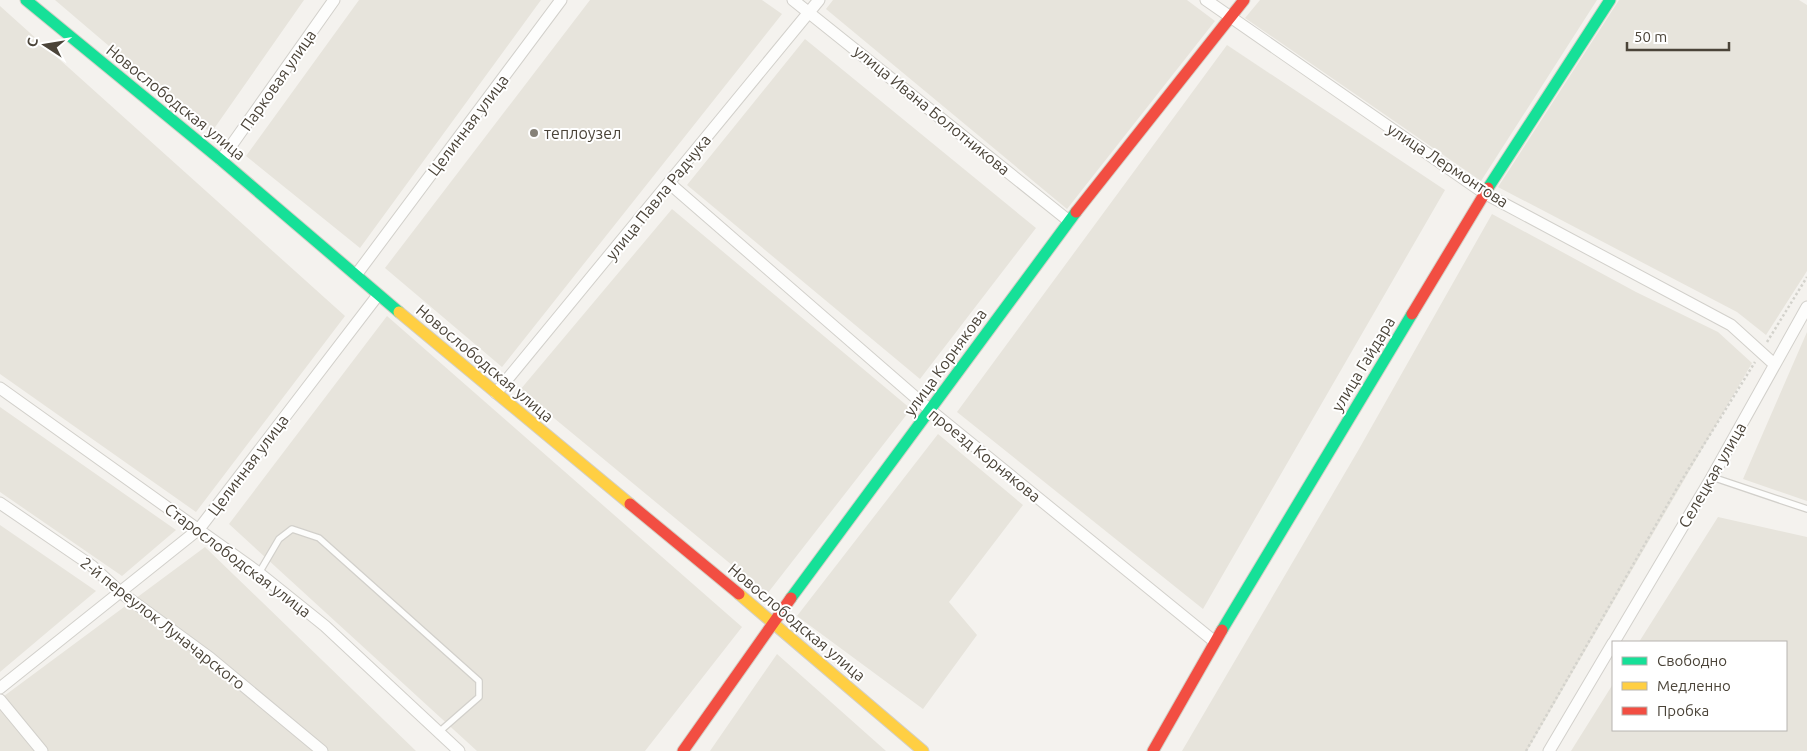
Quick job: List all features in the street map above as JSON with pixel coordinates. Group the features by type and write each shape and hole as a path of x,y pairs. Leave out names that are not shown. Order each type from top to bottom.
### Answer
{"street":[{"name":"Новослободская улица","path":"26,0 221,160 356,274 378,295 773,622 923,751"},
{"name":"Парковая улица","path":"221,160 334,0"},
{"name":"Целинная улица","path":"356,274 561,0"},
{"name":"улица Ивана Болотникова","path":"793,0 1069,221"},
{"name":"улица Павла Радчука","path":"496,393 819,0"},
{"name":"улица Лермонтова","path":"1206,0 1484,193 1731,325 1774,364"},
{"name":"улица Корнякова","path":"683,751 773,622 1069,221 1244,0"},
{"name":"улица Гайдара","path":"1154,751 1215,642 1484,193 1610,0"},
{"name":"проезд Корнякова","path":"669,184 930,410 1215,642"},
{"name":"Целинная улица","path":"0,688 199,529 378,295"},
{"name":"Селецкая улица","path":"1615,641 1712,477 1774,364 1803,322 1807,307"},
{"name":"Старослободская улица","path":"0,388 259,573 325,626 459,751"},
{"name":"2-й переулок Луначарского","path":"0,502 92,566 120,592 210,658 322,751"},
{"name":"Селецкая улица","path":"1549,751 1612,646"},
{"path":"0,700 42,751"}],"lane":[{"path":"1712,477 1807,509"},
{"path":"259,573 279,539 292,529 319,538 479,681 479,697 439,732"}],"path":[{"path":"1763,348 1807,277"},
{"path":"1526,751 1666,506 1758,356"}],"shaded area":[{"path":"55,0 304,0 211,133"},
{"path":"359,0 541,0 360,248 246,156"},
{"path":"590,0 762,0 782,14 502,367 385,268"},
{"path":"833,0 1187,0 1215,21 1067,209 826,9"},
{"path":"1260,0 1597,0 1481,181 1245,18"},
{"path":"1619,0 1799,0 1807,5 1807,271 1766,335 1737,312 1498,187"},
{"path":"0,6 345,316 196,512 0,374"},
{"path":"805,39 1036,228 920,379 687,185"},
{"path":"1227,45 1445,190 1203,609 957,412"},
{"path":"672,209 911,409 767,594 520,390"},
{"path":"1492,214 1636,292 1718,332 1752,363 1527,751 1182,751 1359,449"},
{"path":"387,316 742,627 645,751 477,751 229,524"},
{"path":"1807,332 1807,501 1743,479"},
{"path":"0,407 176,530 122,576 0,492"},
{"path":"938,434 1023,505 949,602 977,635 923,709 797,616"},
{"path":"1718,517 1807,537 1807,751 1571,751 1612,686 1612,731 1787,731 1787,641 1640,641"},
{"path":"0,525 96,591 0,672"},
{"path":"205,547 416,751 0,751 0,699"},
{"path":"777,654 886,751 710,751"}],"traffic: fast":[{"path":"26,0 221,160 399,312"},
{"path":"1488,188 1610,0"},
{"path":"791,598 1076,212"},
{"path":"1222,630 1412,314"}],"traffic: slow":[{"path":"399,312 630,504"},
{"path":"739,594 923,751"}],"traffic: jam":[{"path":"1076,212 1244,0"},
{"path":"1412,314 1488,188"},
{"path":"630,504 739,594"},
{"path":"683,751 791,598"},
{"path":"1153,751 1222,630"}],"place":[{"name":"теплоузел","path":"534,133"}]}
